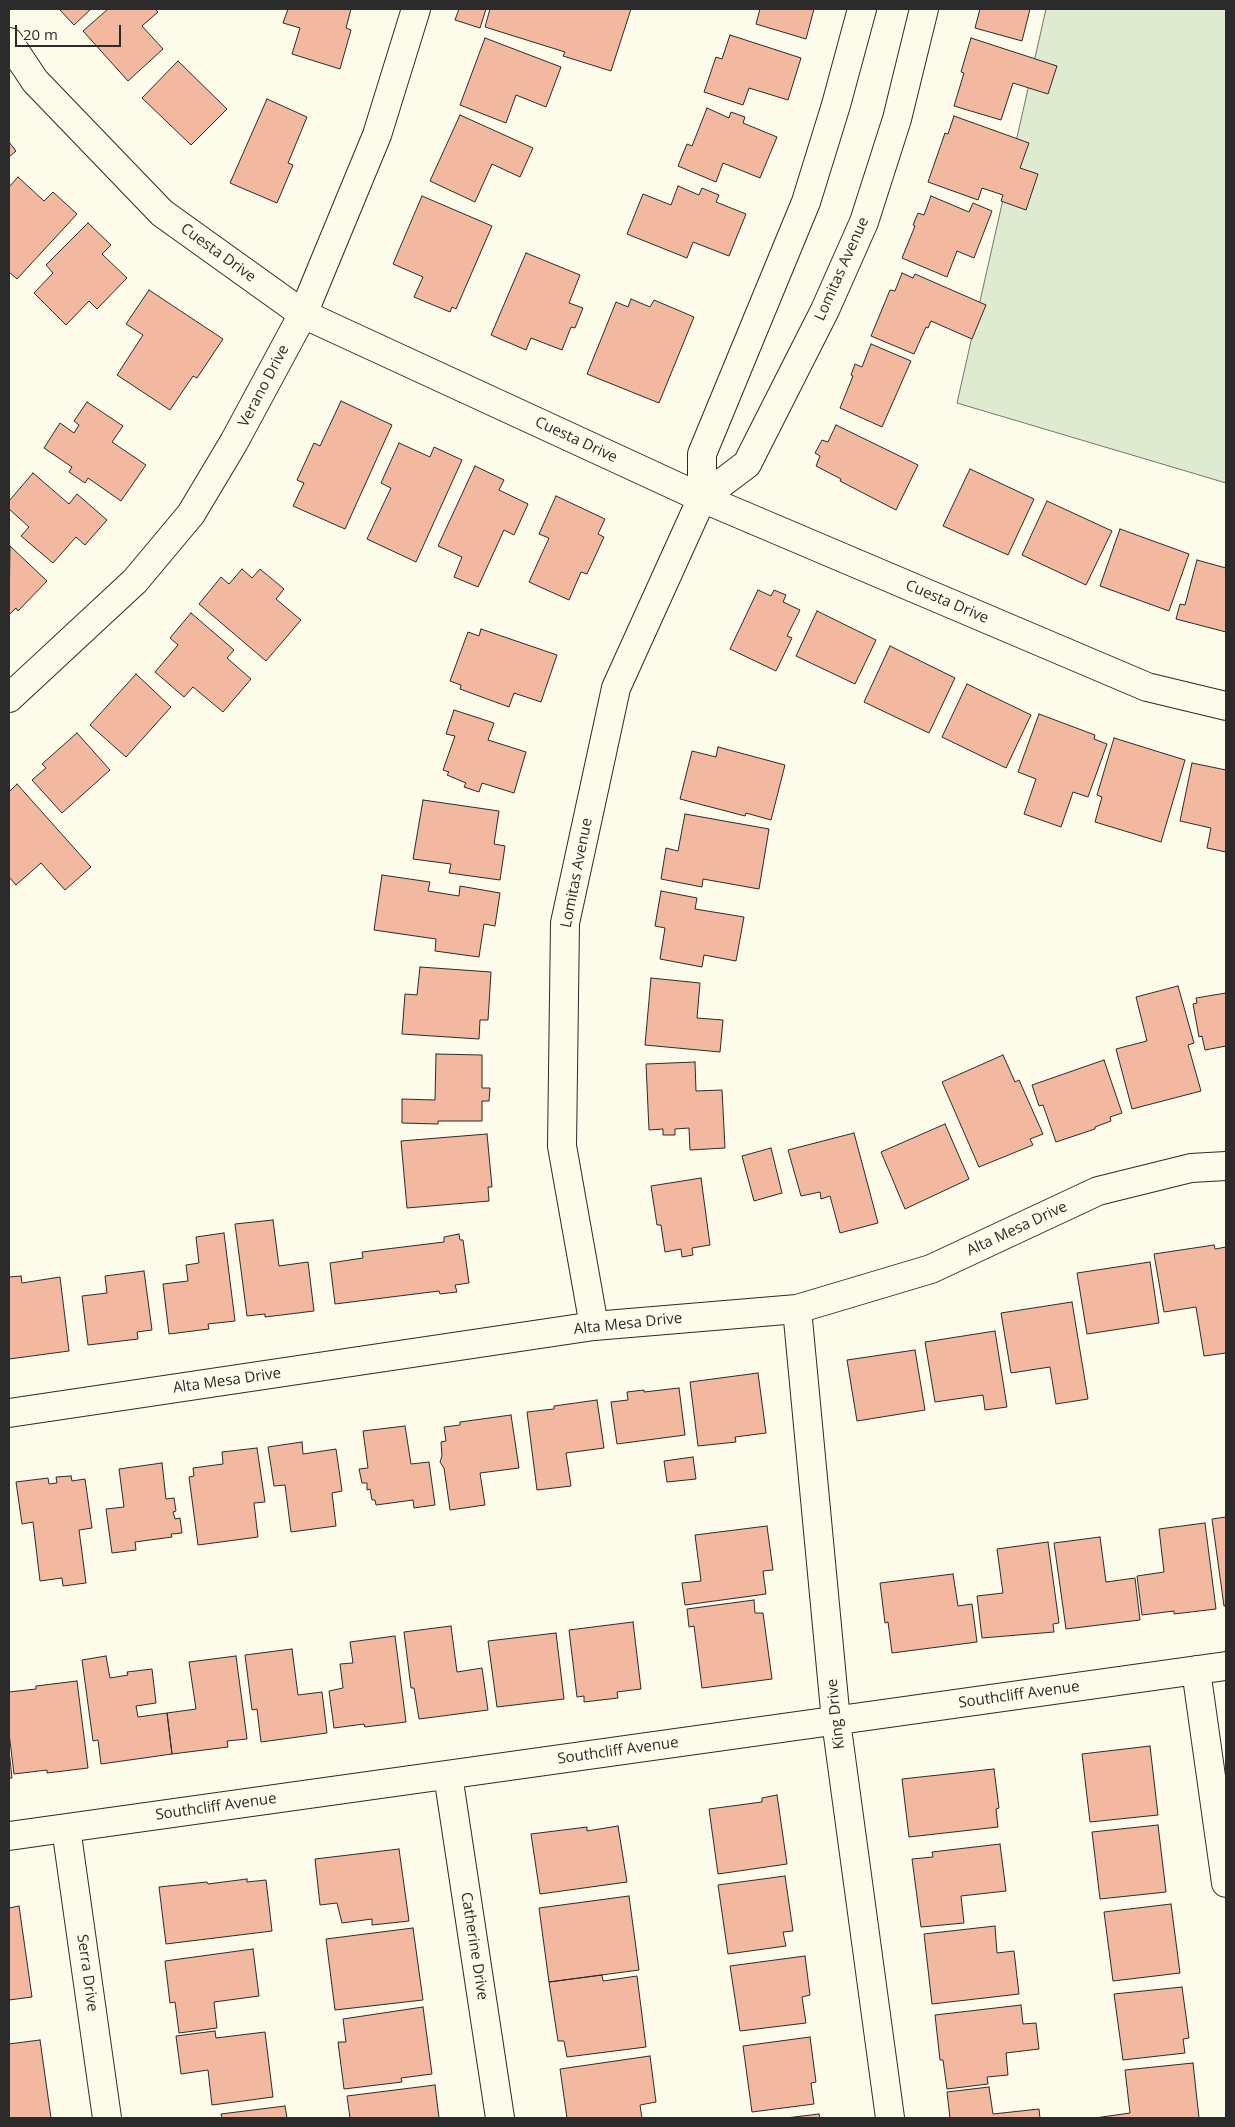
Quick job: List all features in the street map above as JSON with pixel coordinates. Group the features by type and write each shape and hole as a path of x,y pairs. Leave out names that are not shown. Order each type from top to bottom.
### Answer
{"street":[{"name":"Verano Drive","path":"9,698 135,581 191,514 234,442 303,314 377,135 416,9"},
{"name":"Lomitas Avenue","path":"594,1326 562,1146 564,923 616,688 702,498 702,454 806,202 836,105 862,9"},
{"name":"Lomitas Avenue","path":"702,498 747,464 825,310 864,222 897,119 924,9"},
{"name":"Cuesta Drive","path":"9,42 34,81 162,213 303,314 702,498 1147,687 1226,706"},
{"name":"Alta Mesa Drive","path":"9,1413 594,1326 797,1309 931,1269 1098,1191 1191,1168 1226,1166"},
{"name":"King Drive","path":"797,1309 836,1721 890,2118"},
{"name":"Southcliff Avenue","path":"9,1836 1226,1666"},
{"path":"1196,1670 1226,1883"},
{"name":"Catherine Drive","path":"448,1775 500,2118"},
{"name":"Serra Drive","path":"66,1828 107,2118"}],"green space":[{"path":"1046,9 1226,9 1226,483 957,403"}],"building":[{"path":"59,9 91,9 74,25"},
{"path":"108,9 155,9 158,12 142,26 163,49 128,81 83,31"},
{"path":"288,9 351,9 346,28 351,30 340,69 292,54 300,28 283,23"},
{"path":"459,9 486,9 480,28 455,20"},
{"path":"490,9 631,9 611,71 563,56 565,52 485,27"},
{"path":"760,9 814,9 806,39 756,24"},
{"path":"980,9 1030,9 1022,41 975,28"},
{"path":"730,35 801,58 788,100 749,88 743,105 704,92 716,57 722,59"},
{"path":"485,38 561,67 546,107 516,95 506,123 460,105"},
{"path":"971,38 1057,66 1048,94 1013,83 1001,120 954,106 964,73 961,72"},
{"path":"178,61 227,109 191,145 142,98"},
{"path":"267,99 307,117 288,163 293,165 277,203 230,183"},
{"path":"707,108 729,118 731,112 745,117 743,123 777,137 760,178 723,163 716,182 678,166 687,144 692,146"},
{"path":"460,115 533,148 520,177 492,164 475,202 430,181"},
{"path":"954,116 1029,143 1020,168 1038,174 1026,210 1001,201 1003,195 982,188 978,200 928,182 945,133 948,134"},
{"path":"9,142 16,151 9,157"},
{"path":"18,177 44,201 53,192 77,214 17,279 9,272 9,187"},
{"path":"678,186 699,195 702,188 719,195 716,202 746,214 729,256 693,242 687,258 627,234 643,194 671,205"},
{"path":"422,196 492,226 456,309 452,307 450,312 414,297 423,277 393,264"},
{"path":"931,196 969,212 973,203 992,211 974,258 957,251 947,277 902,258 915,226 913,225 918,213 924,215"},
{"path":"88,223 111,245 102,254 127,278 97,309 89,301 66,325 34,293 53,273 46,265"},
{"path":"526,253 580,275 569,303 583,308 575,328 571,327 562,350 531,338 526,350 491,335"},
{"path":"902,273 913,278 915,274 986,305 972,339 931,321 928,328 926,327 914,354 871,336 890,290 895,291"},
{"path":"149,290 223,339 197,378 193,376 170,410 117,375 143,335 126,324"},
{"path":"631,299 650,307 654,300 694,317 659,403 587,374 616,302 628,307"},
{"path":"871,344 911,361 882,427 840,408 853,376 851,375 855,364 862,367"},
{"path":"341,401 392,425 345,529 293,506 304,483 297,480 314,443 320,446"},
{"path":"87,402 123,426 112,442 146,465 121,501 88,478 85,483 69,472 72,467 44,448 60,423 74,433 79,425 74,421"},
{"path":"836,425 918,465 896,510 840,481 841,479 816,466 820,456 815,453 822,440 828,442"},
{"path":"399,443 430,457 434,447 462,460 416,562 367,539 391,488 381,483"},
{"path":"475,466 504,480 499,490 528,504 514,535 504,530 478,587 454,577 462,557 438,546"},
{"path":"970,469 1034,499 1008,555 943,526"},
{"path":"33,473 69,504 77,494 107,520 85,545 76,537 53,563 21,536 29,527 9,509 9,501"},
{"path":"556,496 605,519 598,534 604,537 587,574 581,572 569,600 529,582 549,538 539,534"},
{"path":"1047,501 1112,531 1086,585 1022,555"},
{"path":"1120,529 1189,554 1169,611 1100,586"},
{"path":"10,546 47,581 18,611 16,608 9,615"},
{"path":"1197,560 1226,568 1226,632 1176,619 1180,604 1185,605"},
{"path":"242,569 252,578 260,569 284,589 276,599 301,620 266,661 199,604 221,577 229,584"},
{"path":"758,590 771,596 774,590 786,595 783,602 800,610 787,636 792,638 776,671 730,649"},
{"path":"817,611 876,640 855,684 796,656"},
{"path":"191,613 234,650 227,658 251,679 223,712 193,687 184,697 155,672 178,645 170,638"},
{"path":"481,629 557,655 541,702 514,693 509,707 460,689 461,685 450,681 468,632 479,636"},
{"path":"890,646 955,678 929,733 864,702"},
{"path":"136,674 171,707 126,757 90,725"},
{"path":"967,684 1031,715 1006,768 942,737"},
{"path":"454,710 494,723 488,740 526,752 514,793 482,783 479,792 464,787 466,783 447,775 449,772 443,770 455,736 446,734"},
{"path":"1039,714 1095,735 1094,739 1107,744 1088,797 1073,792 1061,827 1024,814 1036,779 1018,772"},
{"path":"77,733 110,770 62,813 32,780 46,768 42,764"},
{"path":"1114,738 1185,760 1161,842 1095,822 1102,797 1097,795"},
{"path":"718,747 785,765 771,820 746,813 745,816 680,799 692,751 716,757"},
{"path":"1192,763 1226,770 1226,852 1207,848 1211,828 1180,821"},
{"path":"17,784 91,867 65,890 41,863 16,885 9,877 9,792"},
{"path":"423,800 499,811 494,844 505,846 500,880 449,873 451,864 413,859"},
{"path":"685,814 769,829 759,889 703,879 702,887 661,879 666,848 678,851"},
{"path":"382,875 430,882 428,891 459,896 460,886 500,893 495,926 484,924 479,957 435,951 436,939 374,930"},
{"path":"661,891 697,898 695,909 744,917 736,961 704,955 702,967 660,959 665,928 655,926"},
{"path":"420,967 491,972 488,1020 480,1020 479,1039 402,1034 405,994 417,995"},
{"path":"651,978 700,983 697,1018 723,1020 720,1052 645,1045"},
{"path":"1178,986 1194,1043 1188,1045 1201,1091 1132,1109 1116,1049 1147,1041 1136,997"},
{"path":"1226,993 1226,1046 1205,1050 1202,1036 1199,1037 1193,1004 1197,1003 1196,998"},
{"path":"436,1054 482,1055 482,1088 490,1088 489,1101 482,1101 482,1121 438,1121 438,1124 402,1123 402,1099 435,1100"},
{"path":"1003,1055 1015,1082 1019,1080 1043,1134 1030,1139 1033,1145 979,1167 942,1082"},
{"path":"1104,1060 1122,1113 1110,1117 1111,1121 1095,1127 1095,1129 1056,1142 1043,1105 1039,1106 1032,1085"},
{"path":"695,1062 696,1091 722,1090 725,1148 690,1150 689,1128 675,1129 675,1135 663,1135 663,1129 649,1130 646,1064"},
{"path":"945,1124 969,1179 905,1209 881,1152"},
{"path":"854,1133 878,1223 840,1233 830,1196 821,1199 820,1192 801,1196 788,1150"},
{"path":"487,1134 492,1187 488,1187 489,1201 407,1208 401,1141"},
{"path":"771,1148 782,1193 754,1201 742,1156"},
{"path":"701,1178 710,1245 692,1248 693,1255 682,1257 681,1249 665,1252 661,1225 657,1225 651,1186"},
{"path":"273,1220 279,1266 308,1262 314,1311 265,1317 265,1314 247,1316 235,1224"},
{"path":"224,1233 235,1321 208,1324 209,1329 169,1334 163,1284 188,1281 186,1265 199,1263 196,1237"},
{"path":"459,1234 460,1240 463,1240 469,1283 455,1285 457,1292 440,1294 439,1291 335,1304 330,1263 363,1258 362,1252 444,1242 444,1237"},
{"path":"1214,1245 1215,1249 1226,1247 1226,1353 1204,1356 1196,1307 1164,1312 1154,1254"},
{"path":"1150,1262 1159,1323 1087,1334 1077,1273"},
{"path":"144,1271 152,1330 137,1332 138,1339 88,1345 82,1296 107,1293 105,1276"},
{"path":"21,1276 22,1283 60,1277 69,1351 9,1359 9,1277"},
{"path":"1072,1302 1088,1399 1056,1404 1050,1367 1011,1373 1001,1313"},
{"path":"995,1331 1007,1407 985,1410 983,1395 935,1402 925,1342"},
{"path":"915,1350 925,1410 857,1421 847,1360"},
{"path":"758,1373 766,1433 735,1437 736,1442 698,1446 690,1382"},
{"path":"679,1388 685,1435 617,1444 611,1402 628,1400 627,1392"},
{"path":"597,1400 604,1448 566,1453 571,1486 537,1490 527,1412 554,1409 554,1406"},
{"path":"511,1415 519,1468 480,1473 485,1505 450,1510 444,1468 440,1462 442,1456 441,1442 446,1441 444,1427 460,1425 460,1422"},
{"path":"405,1426 411,1464 429,1462 435,1505 414,1508 413,1500 376,1505 375,1500 372,1500 370,1489 367,1490 367,1483 362,1483 359,1469 368,1468 363,1431"},
{"path":"302,1442 303,1454 336,1449 342,1491 332,1493 336,1526 291,1532 285,1485 274,1486 268,1447"},
{"path":"257,1448 265,1502 254,1503 258,1537 198,1545 189,1477 194,1476 193,1468 223,1464 222,1452"},
{"path":"693,1457 696,1479 667,1482 664,1461"},
{"path":"162,1463 166,1499 174,1498 176,1511 173,1512 175,1519 180,1518 182,1533 171,1534 172,1537 135,1542 136,1550 112,1553 106,1509 124,1507 119,1469"},
{"path":"71,1476 72,1481 85,1479 92,1528 79,1530 86,1583 63,1586 62,1578 40,1581 33,1522 22,1524 16,1482 48,1478 49,1484 57,1483 56,1477"},
{"path":"1226,1517 1226,1606 1224,1606 1212,1519"},
{"path":"1205,1523 1216,1609 1174,1614 1174,1611 1142,1615 1137,1576 1164,1572 1159,1529"},
{"path":"767,1526 773,1570 763,1571 766,1594 685,1605 682,1583 701,1581 695,1535"},
{"path":"1100,1537 1106,1582 1135,1578 1140,1620 1066,1629 1054,1543"},
{"path":"1048,1542 1059,1623 1053,1624 1054,1632 982,1638 977,1596 1003,1593 997,1549"},
{"path":"953,1574 958,1606 972,1604 977,1642 892,1653 888,1622 885,1623 880,1583"},
{"path":"754,1600 755,1613 763,1613 772,1679 702,1688 694,1626 689,1627 687,1609"},
{"path":"633,1622 641,1689 617,1692 618,1698 584,1702 584,1696 577,1697 569,1630"},
{"path":"451,1626 457,1672 482,1668 488,1710 419,1719 414,1688 411,1688 404,1632"},
{"path":"556,1633 564,1699 497,1707 488,1641"},
{"path":"395,1636 406,1722 365,1727 364,1724 334,1728 329,1691 343,1688 340,1664 353,1663 350,1642"},
{"path":"292,1649 298,1695 322,1692 327,1733 261,1742 257,1709 252,1710 245,1655"},
{"path":"106,1656 110,1678 128,1675 127,1672 152,1669 156,1703 136,1706 138,1717 167,1713 172,1754 101,1764 98,1740 93,1741 82,1660"},
{"path":"236,1656 247,1739 227,1741 228,1747 172,1754 167,1713 196,1709 189,1662"},
{"path":"77,1681 88,1768 47,1773 47,1770 14,1774 9,1733 9,1692 36,1689 36,1686"},
{"path":"1150,1746 1158,1815 1090,1822 1082,1754"},
{"path":"9,1750 12,1778 9,1778"},
{"path":"994,1769 999,1808 996,1809 998,1827 909,1837 902,1779"},
{"path":"777,1795 787,1864 718,1874 709,1809 762,1802 762,1798"},
{"path":"1158,1825 1166,1892 1100,1899 1092,1832"},
{"path":"618,1826 627,1882 540,1894 531,1834 587,1827 587,1831"},
{"path":"1000,1844 1006,1891 961,1896 964,1923 921,1927 912,1859 933,1857 932,1852"},
{"path":"399,1849 409,1921 372,1925 372,1919 342,1923 337,1903 320,1905 315,1859"},
{"path":"785,1876 793,1931 783,1932 786,1946 728,1954 718,1885"},
{"path":"247,1879 247,1882 266,1880 272,1931 166,1944 159,1887"},
{"path":"629,1896 639,1970 549,1982 539,1908"},
{"path":"1171,1904 1180,1973 1113,1981 1104,1912"},
{"path":"19,1906 32,1997 9,2000 9,1908"},
{"path":"995,1926 997,1953 1014,1951 1019,1994 932,2004 924,1934"},
{"path":"413,1928 423,2000 335,2010 326,1939"},
{"path":"253,1949 259,1996 214,2002 217,2028 179,2033 175,2002 170,2003 165,1961"},
{"path":"805,1956 810,1995 802,1997 806,2023 740,2031 730,1966"},
{"path":"602,1975 603,1981 637,1976 646,2047 567,2057 564,2041 558,2041 549,1982"},
{"path":"1182,1987 1189,2038 1183,2039 1185,2053 1123,2060 1114,1994"},
{"path":"1021,2005 1023,2024 1036,2023 1039,2049 1006,2053 1008,2075 987,2077 988,2084 947,2089 943,2060 940,2060 935,2015"},
{"path":"423,2007 432,2074 401,2078 402,2082 344,2089 338,2042 346,2042 343,2019"},
{"path":"215,2031 216,2038 265,2032 273,2097 212,2105 208,2070 181,2074 176,2036"},
{"path":"810,2037 816,2082 811,2083 814,2104 752,2112 743,2046"},
{"path":"40,2040 51,2118 9,2118 9,2044"},
{"path":"650,2056 656,2102 640,2105 642,2118 567,2118 560,2069"},
{"path":"1193,2063 1199,2118 1095,2118 1130,2113 1125,2070"},
{"path":"435,2085 439,2118 350,2118 347,2096"},
{"path":"989,2087 993,2114 1039,2109 1040,2118 950,2118 947,2092"},
{"path":"285,2106 287,2118 222,2118 221,2114"},
{"path":"819,2114 820,2118 786,2118"}]}
